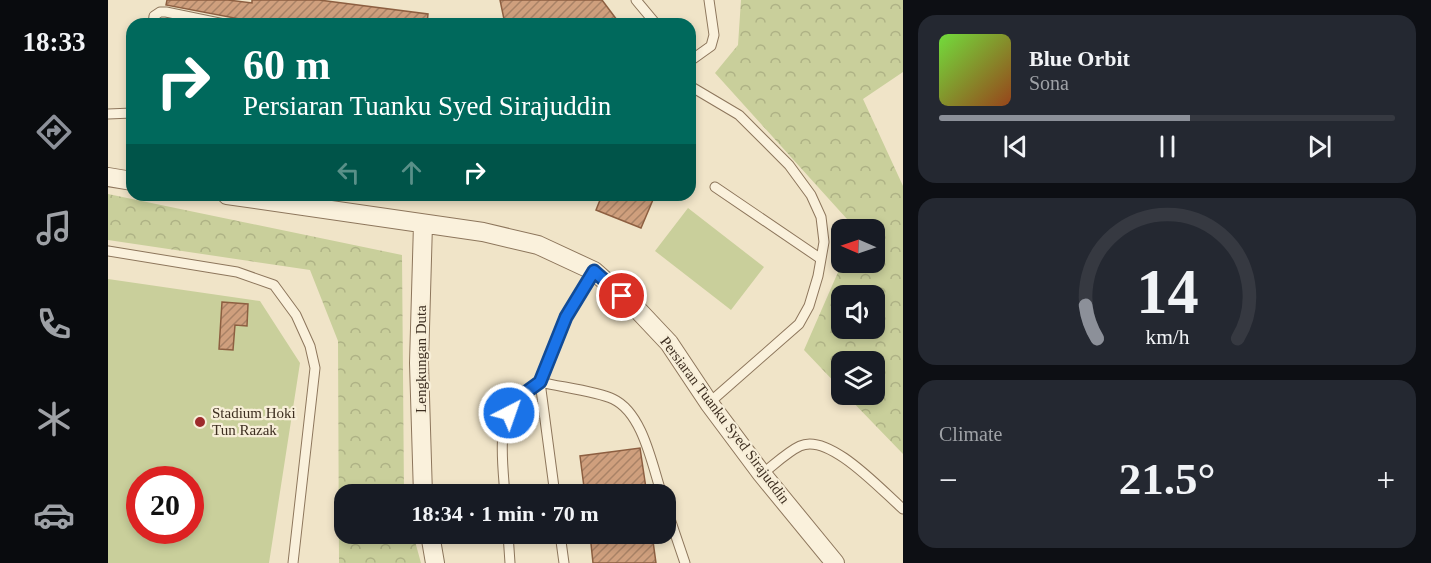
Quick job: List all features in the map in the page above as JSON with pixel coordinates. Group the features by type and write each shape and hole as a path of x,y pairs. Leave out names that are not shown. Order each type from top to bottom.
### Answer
{"street":[{"path":"108,177 126,180"},
{"name":"Persiaran Tuanku Syed Sirajuddin","path":"268,201 483,232 538,245 594,271 636,308 669,343 709,403 762,474 835,563"},
{"name":"Lengkungan Duta","path":"423,224 419,363 423,484"},
{"path":"432,544 435,563"}],"lane":[{"path":"636,0 651,18"},
{"path":"696,57 711,46 714,35 710,0"},
{"path":"154,18 160,12 195,18"},
{"path":"696,90 739,115 789,165 811,195 821,217 824,242 808,306 799,324 709,403"},
{"path":"108,114 126,113"},
{"path":"716,187 821,259"},
{"path":"108,251 237,272 274,285 296,315 310,346 315,368 293,563"},
{"path":"554,484 540,382 566,317 594,271"},
{"path":"504,484 502,451 505,425 514,401 540,382 612,399 627,408 637,422 658,484"},
{"path":"762,474 801,445 824,445 841,454 903,509"},
{"path":"676,536 685,563"},
{"path":"509,544 510,563"},
{"path":"561,544 564,563"}],"green space":[{"path":"741,0 903,0 903,72 863,99 903,186 903,454 856,405 885,405 885,351 831,351 831,378 804,350 831,288 831,339 885,339 885,285 832,285 838,273 885,273 885,219 847,219 715,73 738,45"},
{"path":"108,194 126,198 126,201 142,201 402,255 404,484 339,484 338,341 310,270 108,240"},
{"path":"688,208 764,267 731,310 655,251"},
{"name":"Stadium Hoki Tun Razak","path":"108,279 260,301 300,363 269,563 108,563"},
{"path":"339,544 416,544 421,563 339,563"}],"building":[{"path":"167,0 228,0 252,3 252,0 319,0 428,14 428,18 235,18 166,5"},
{"path":"500,0 602,0 616,18 504,18"},
{"path":"600,201 652,201 641,228 596,210"},
{"path":"222,302 248,304 247,326 235,325 233,350 219,349"},
{"path":"640,448 645,484 584,484 580,456"},
{"path":"591,544 653,544 656,563 593,563"}],"place":[{"name":"Stadium Hoki Tun Razak","path":"200,422"}],"route":[{"path":"509,413 514,401 540,382 566,317 594,271 622,296"}]}
